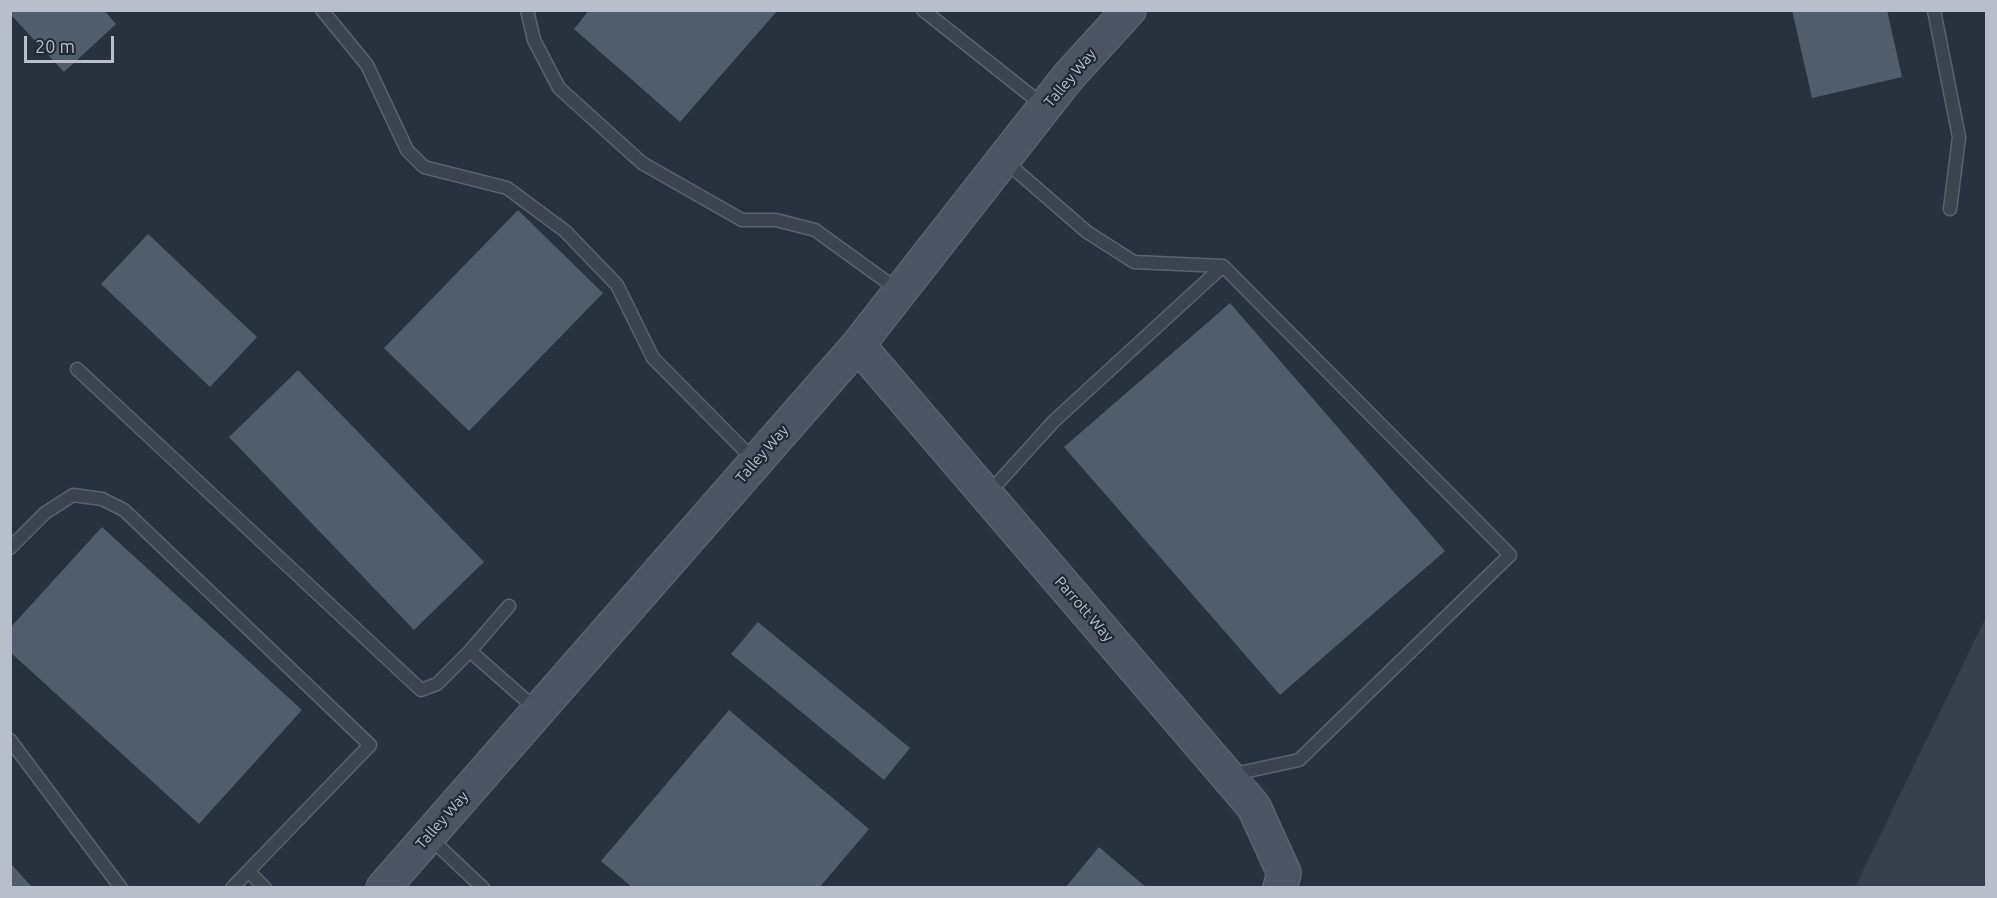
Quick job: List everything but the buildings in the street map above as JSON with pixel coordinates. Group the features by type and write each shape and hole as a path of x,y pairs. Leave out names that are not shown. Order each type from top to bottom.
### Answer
{"main road":[{"name":"Talley Way","path":"383,888 858,345 1068,77 1130,10"},
{"name":"Parrott Way","path":"858,345 1254,807 1284,873 1280,888"}],"lane":[{"path":"322,10 367,66 407,150 418,162 424,167 507,188 565,231 617,285 653,358 756,462"},
{"path":"527,10 534,40 560,88 642,163 742,220 776,220 815,230 900,291"},
{"path":"923,10 1045,106"},
{"path":"1934,10 1959,137 1950,209"},
{"path":"1003,159 1087,232 1134,262 1223,266 1510,555 1299,760 1227,776"},
{"path":"987,495 1054,421 1223,266"},
{"path":"77,369 421,690 437,684 510,606"},
{"path":"10,548 45,513 73,495 102,499 124,510 370,745 232,888"},
{"path":"470,651 538,711"},
{"path":"10,740 121,888"},
{"path":"429,836 483,888"},
{"path":"248,871 265,888"}],"shaded area":[{"path":"1986,617 1986,887 1855,887"}]}
